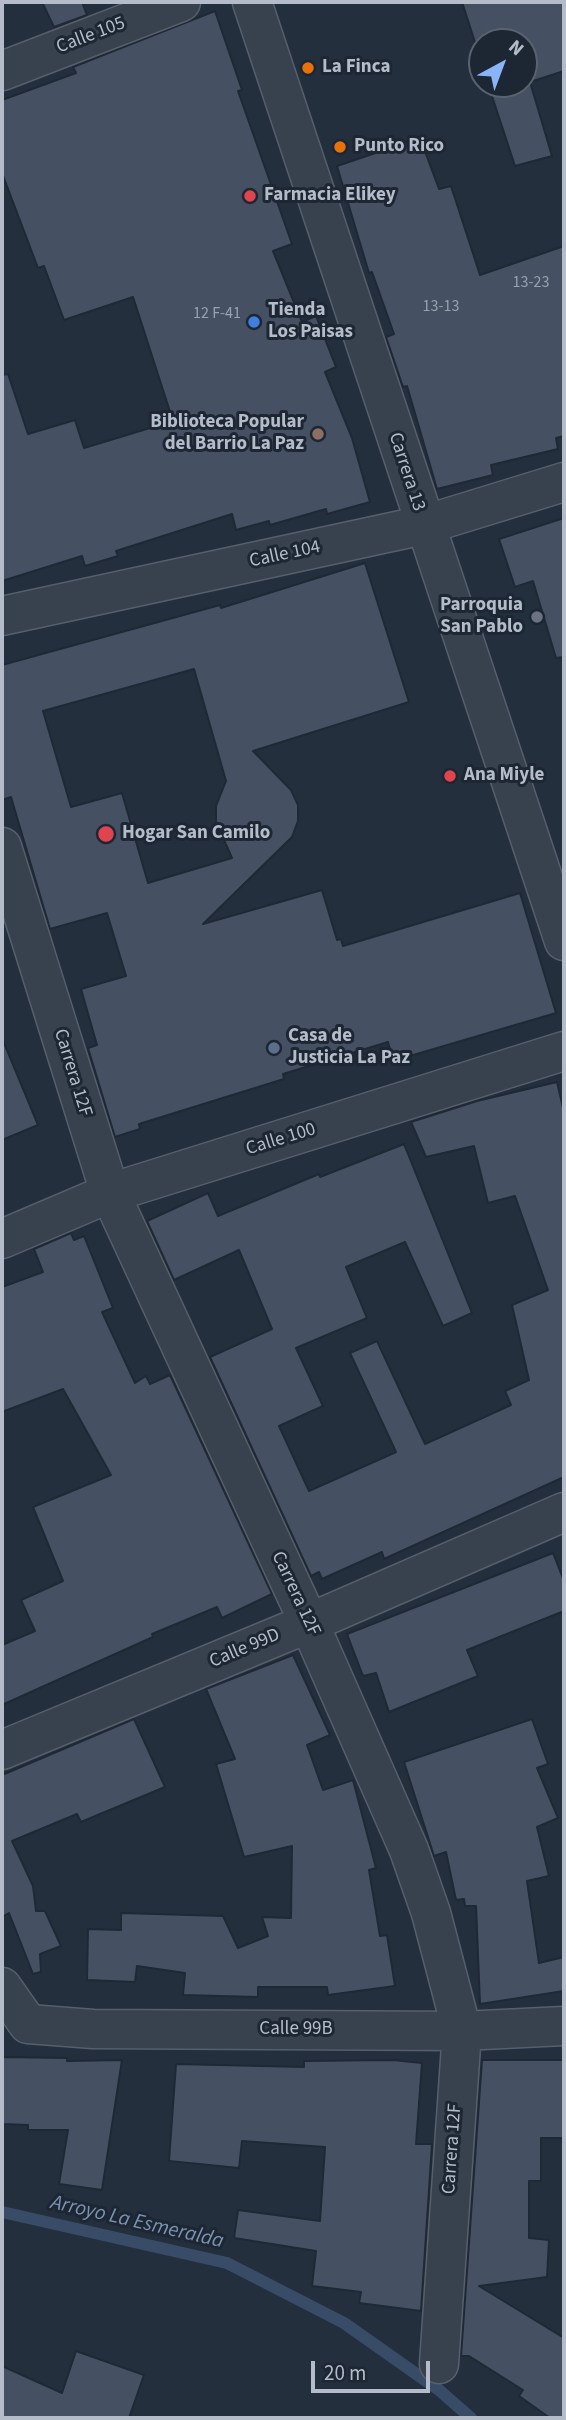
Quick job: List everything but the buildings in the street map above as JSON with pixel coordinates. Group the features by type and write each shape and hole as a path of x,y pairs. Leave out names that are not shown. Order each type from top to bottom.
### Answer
{"street":[{"name":"Calle 105","path":"2,71 181,2"},
{"name":"Carrera 13","path":"252,2 564,941"},
{"name":"Calle 104","path":"2,616 424,525 564,482"},
{"name":"Carrera 12F","path":"2,847 110,1193 309,1623 409,1850 430,1913 462,2031 439,2364"},
{"name":"Calle 100","path":"2,1239 110,1193 564,1051"},
{"name":"Calle 99D","path":"2,1750 309,1623 564,1512"},
{"name":"Calle 99B","path":"2,1987 29,2024 93,2029 462,2031 564,2026"}],"waterway":[{"name":"Arroyo La Esmeralda","path":"2,2212 227,2263 344,2323 439,2390 471,2418"}],"place":[{"name":"La Finca","path":"308,68"},
{"name":"Punto Rico","path":"340,147"},
{"name":"Farmacia Elikey","path":"250,196"},
{"name":"Tienda Los Paisas","path":"254,322"},
{"name":"Biblioteca Popular del Barrio La Paz","path":"318,434"},
{"name":"Parroquia San Pablo","path":"537,617"},
{"name":"Ana Miyle","path":"450,776"},
{"name":"Hogar San Camilo","path":"106,834"},
{"name":"Casa de Justicia La Paz","path":"274,1048"}]}
